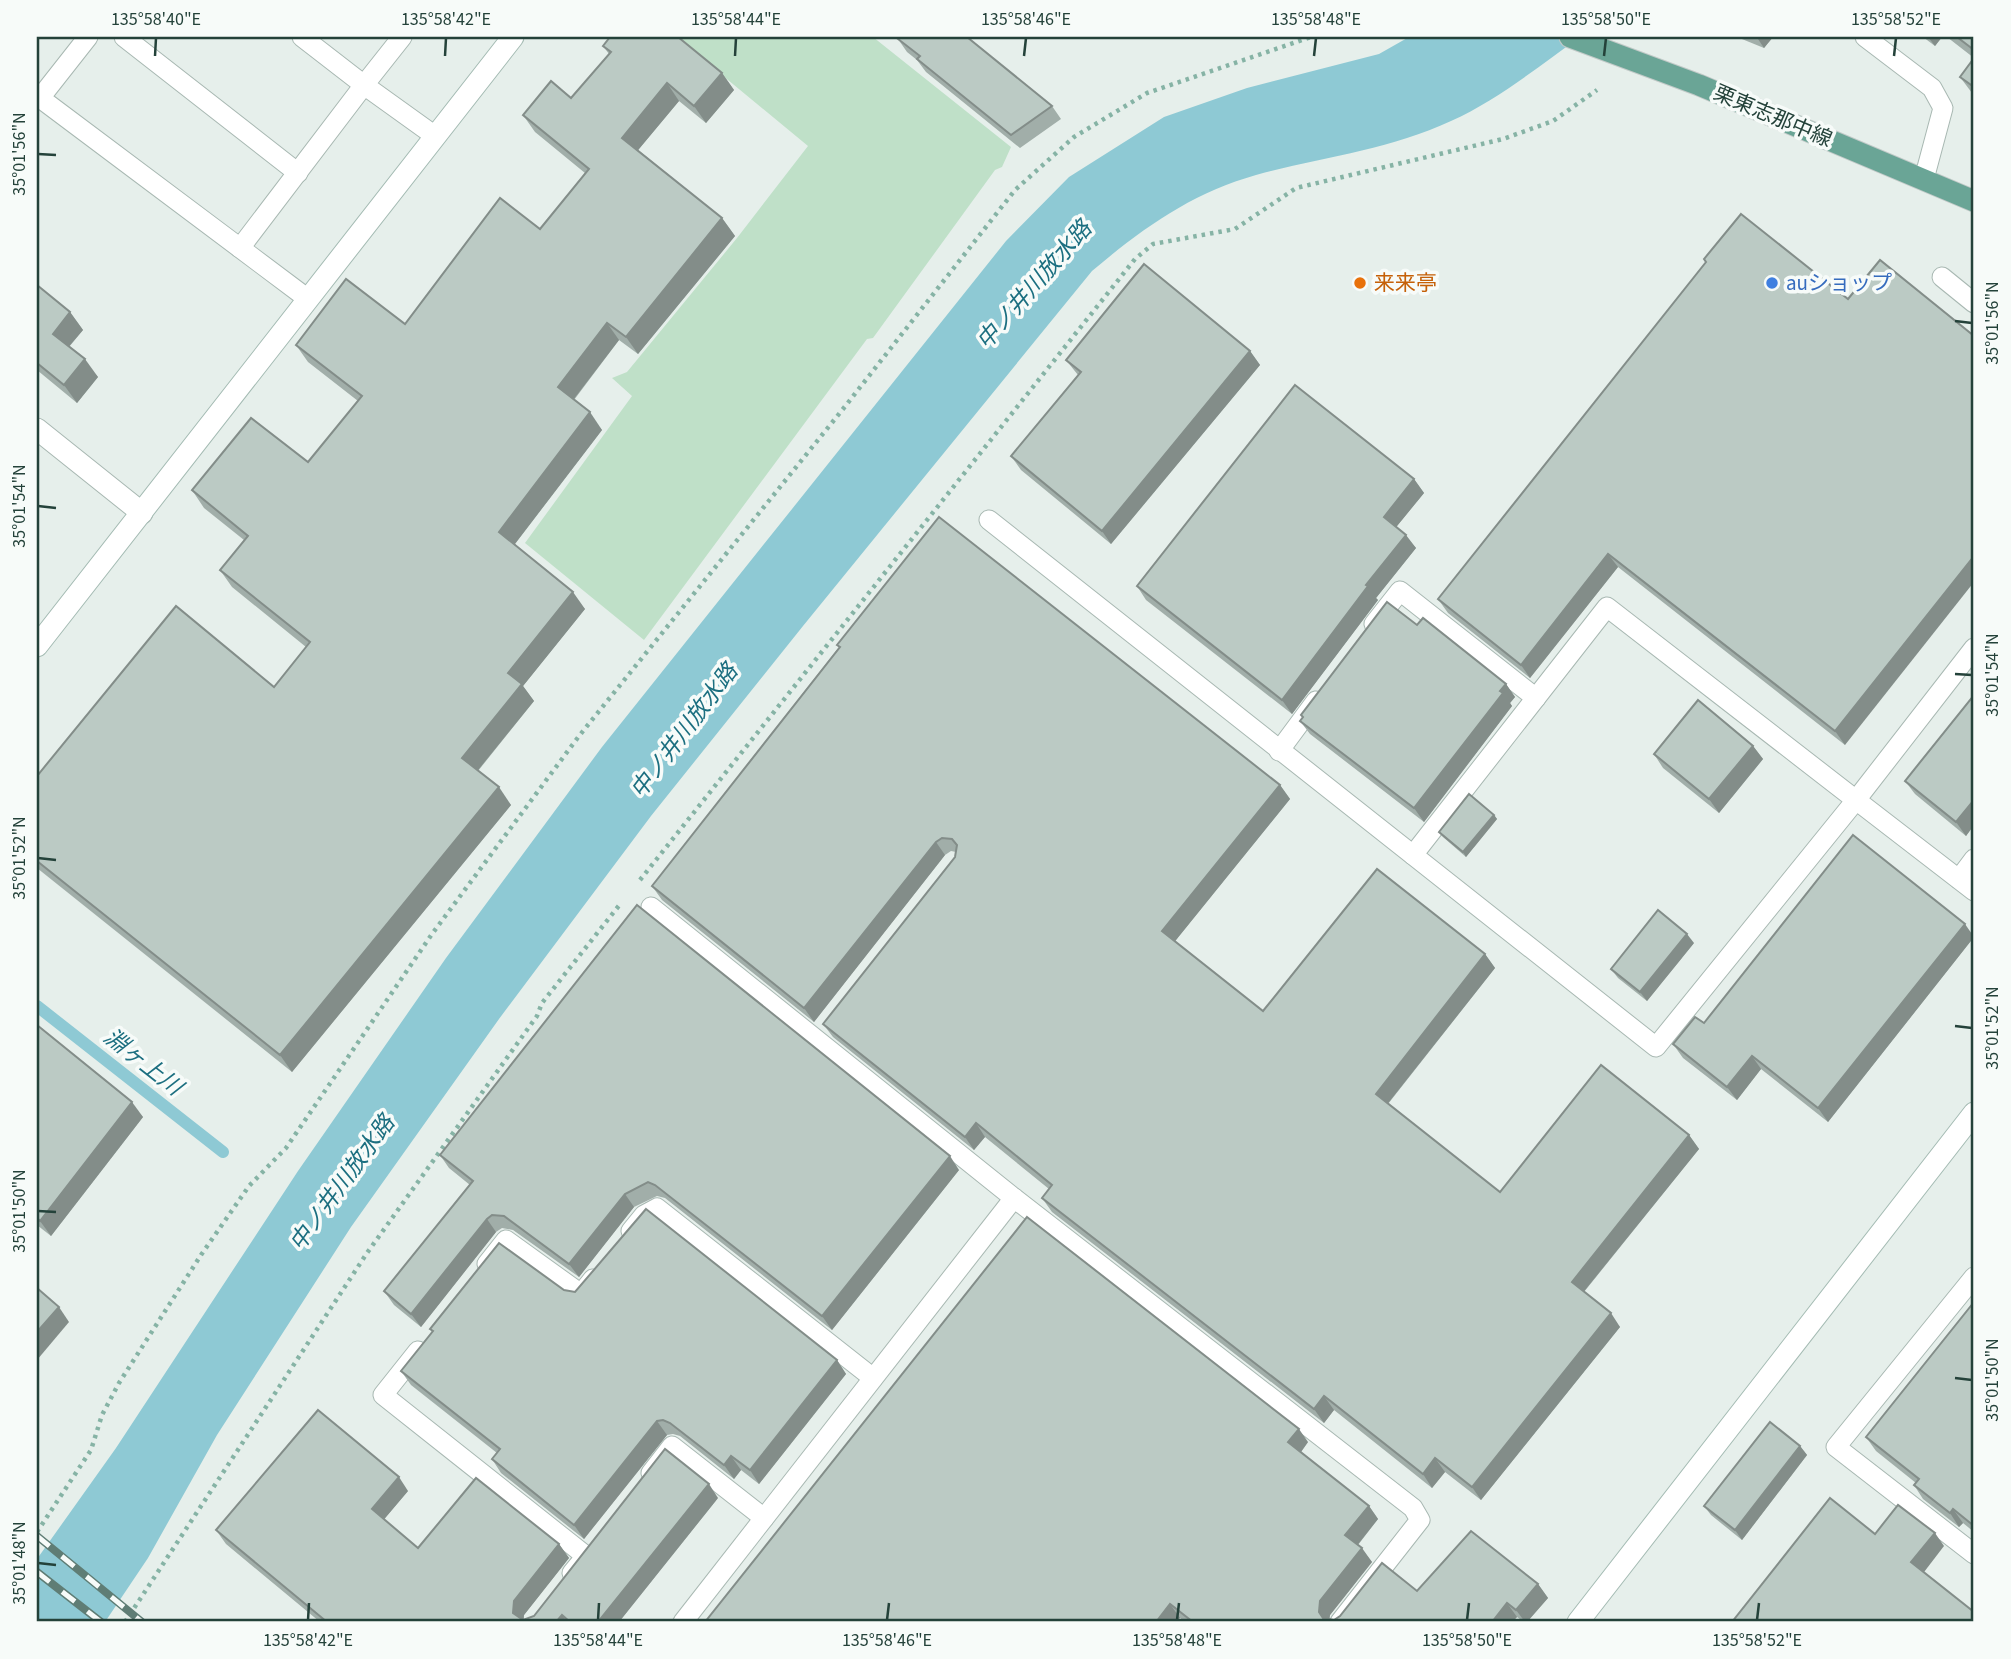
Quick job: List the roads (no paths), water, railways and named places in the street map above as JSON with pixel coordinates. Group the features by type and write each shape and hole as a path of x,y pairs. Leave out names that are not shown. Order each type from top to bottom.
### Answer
{"main road":[{"name":"栗東志那中線","path":"1570,37 1699,85 1974,201"}],"street":[{"path":"37,646 513,37"},
{"path":"37,429 142,513"},
{"path":"1578,1622 1974,1113"}],"lane":[{"path":"88,37 38,99 309,299"},
{"path":"124,37 298,173"},
{"path":"302,37 435,136"},
{"path":"240,247 402,37"},
{"path":"1865,37 1932,88 1943,108 1924,179"},
{"path":"1942,277 1974,303"},
{"path":"989,520 1656,1047 1856,800 1974,648"},
{"path":"1360,644 1400,591 1536,698"},
{"path":"1413,855 1607,607 1967,885 1974,859"},
{"path":"1279,751 1327,687"},
{"path":"651,907 820,1034 1014,1198 1413,1508 1420,1520 1340,1622"},
{"path":"683,1622 1014,1198"},
{"path":"620,1245 644,1215 657,1208 873,1378"},
{"path":"473,1281 506,1240 581,1293 604,1264"},
{"path":"1974,1278 1836,1447 1974,1554"},
{"path":"432,1333 383,1395 589,1551 563,1584"},
{"path":"641,1486 673,1446 764,1518"}],"water":[{"name":"中ノ井川放水路","path":"1409,37 1580,37 1485,103 1428,131 1379,146 1256,175 1189,202 1149,226 1092,271 651,816 499,1019 351,1227 217,1435 148,1558 105,1622 37,1622 37,1559 116,1448 298,1171 446,958 602,747 1006,241 1069,177 1164,117 1247,88 1379,54"}],"waterway":[{"name":"淵ヶ上川","path":"37,1006 223,1152"}],"railway":[{"path":"37,1536 142,1622"},
{"path":"37,1572 101,1622"}],"place":[{"name":"来来亭","path":"1360,283"},
{"name":"auショップ","path":"1772,283"}]}
